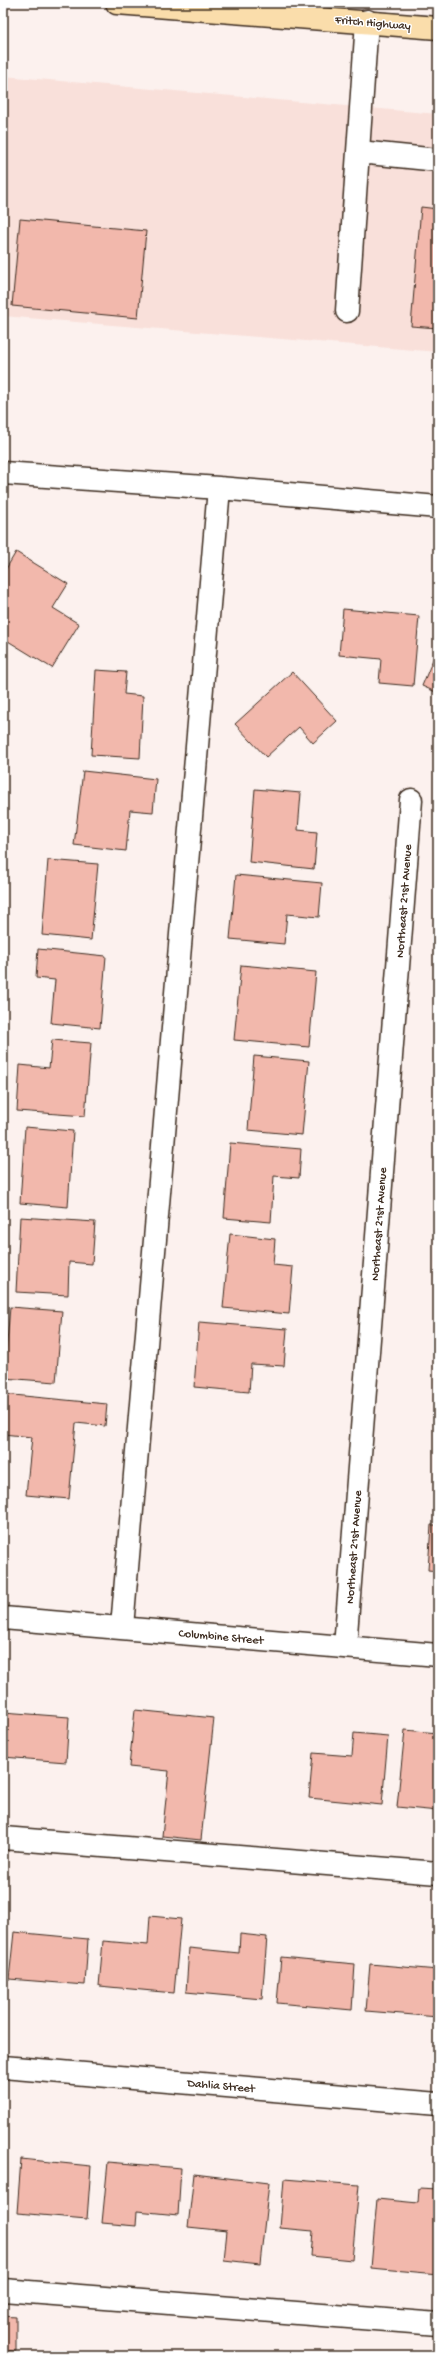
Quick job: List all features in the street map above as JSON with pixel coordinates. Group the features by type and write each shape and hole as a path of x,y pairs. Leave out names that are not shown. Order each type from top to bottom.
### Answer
{"main road":[{"name":"Fritch Highway","path":"117,3 367,21 438,28"}],"street":[{"path":"347,311 367,21"},
{"path":"359,152 438,160"},
{"path":"3,473 219,488 438,507"},
{"path":"122,1626 219,488"},
{"name":"Northeast 21st Avenue","path":"345,1647 411,800"},
{"name":"Columbine Street","path":"3,1618 122,1626 438,1655"},
{"path":"3,1838 438,1873"},
{"name":"Dahlia Street","path":"3,2067 438,2104"},
{"path":"3,2290 438,2324"}],"shaded area":[{"path":"3,76 438,114 438,352 3,316"}],"building":[{"path":"421,207 438,209 438,328 411,326"},
{"path":"20,219 146,231 138,318 12,306"},
{"path":"16,552 68,584 53,608 79,624 52,668 3,638 3,574"},
{"path":"343,609 419,616 413,686 379,683 381,659 339,655"},
{"path":"438,647 438,693 422,686"},
{"path":"96,670 126,672 124,694 143,696 140,758 91,755"},
{"path":"292,672 337,721 313,743 299,727 266,757 235,724"},
{"path":"83,771 156,779 153,812 130,810 126,851 74,845"},
{"path":"255,789 301,793 298,830 317,832 314,869 249,862"},
{"path":"48,860 98,864 91,940 42,935"},
{"path":"236,875 322,883 319,917 287,914 284,944 230,939"},
{"path":"38,949 106,956 100,1028 51,1023 55,980 36,978"},
{"path":"241,965 316,972 309,1047 234,1040"},
{"path":"52,1040 91,1043 85,1116 17,1111 20,1065 49,1068"},
{"path":"254,1056 309,1061 302,1135 248,1130"},
{"path":"25,1127 73,1131 68,1207 20,1203"},
{"path":"230,1143 301,1149 299,1178 274,1176 271,1222 224,1218"},
{"path":"20,1217 95,1222 92,1264 69,1262 68,1295 16,1292"},
{"path":"230,1234 275,1239 273,1265 293,1267 289,1314 223,1308"},
{"path":"10,1307 62,1311 56,1382 4,1378"},
{"path":"199,1322 287,1329 284,1366 251,1364 249,1392 194,1387"},
{"path":"3,1394 107,1404 105,1426 76,1423 69,1499 26,1495 32,1437 3,1434"},
{"path":"431,1525 438,1525 438,1571 428,1570"},
{"path":"135,1710 214,1718 201,1840 162,1836 169,1771 129,1767"},
{"path":"3,1712 69,1717 66,1762 3,1757"},
{"path":"405,1730 438,1733 438,1811 397,1807"},
{"path":"354,1733 388,1736 382,1805 309,1798 313,1753 352,1756"},
{"path":"150,1916 181,1919 174,1993 99,1986 103,1941 148,1945"},
{"path":"14,1932 88,1939 85,1985 9,1979"},
{"path":"240,1934 267,1937 262,1999 186,1992 189,1948 239,1953"},
{"path":"281,1957 355,1964 352,2010 277,2003"},
{"path":"370,1964 438,1970 438,2017 366,2011"},
{"path":"21,2159 91,2166 87,2219 17,2213"},
{"path":"108,2162 181,2168 178,2215 137,2211 136,2226 102,2223"},
{"path":"194,2174 269,2183 260,2264 224,2260 227,2231 188,2227"},
{"path":"284,2179 359,2185 352,2260 311,2256 313,2231 280,2228"},
{"path":"419,2188 438,2189 438,2274 371,2268 377,2199 418,2203"},
{"path":"3,2316 16,2317 16,2351 3,2350"}]}
